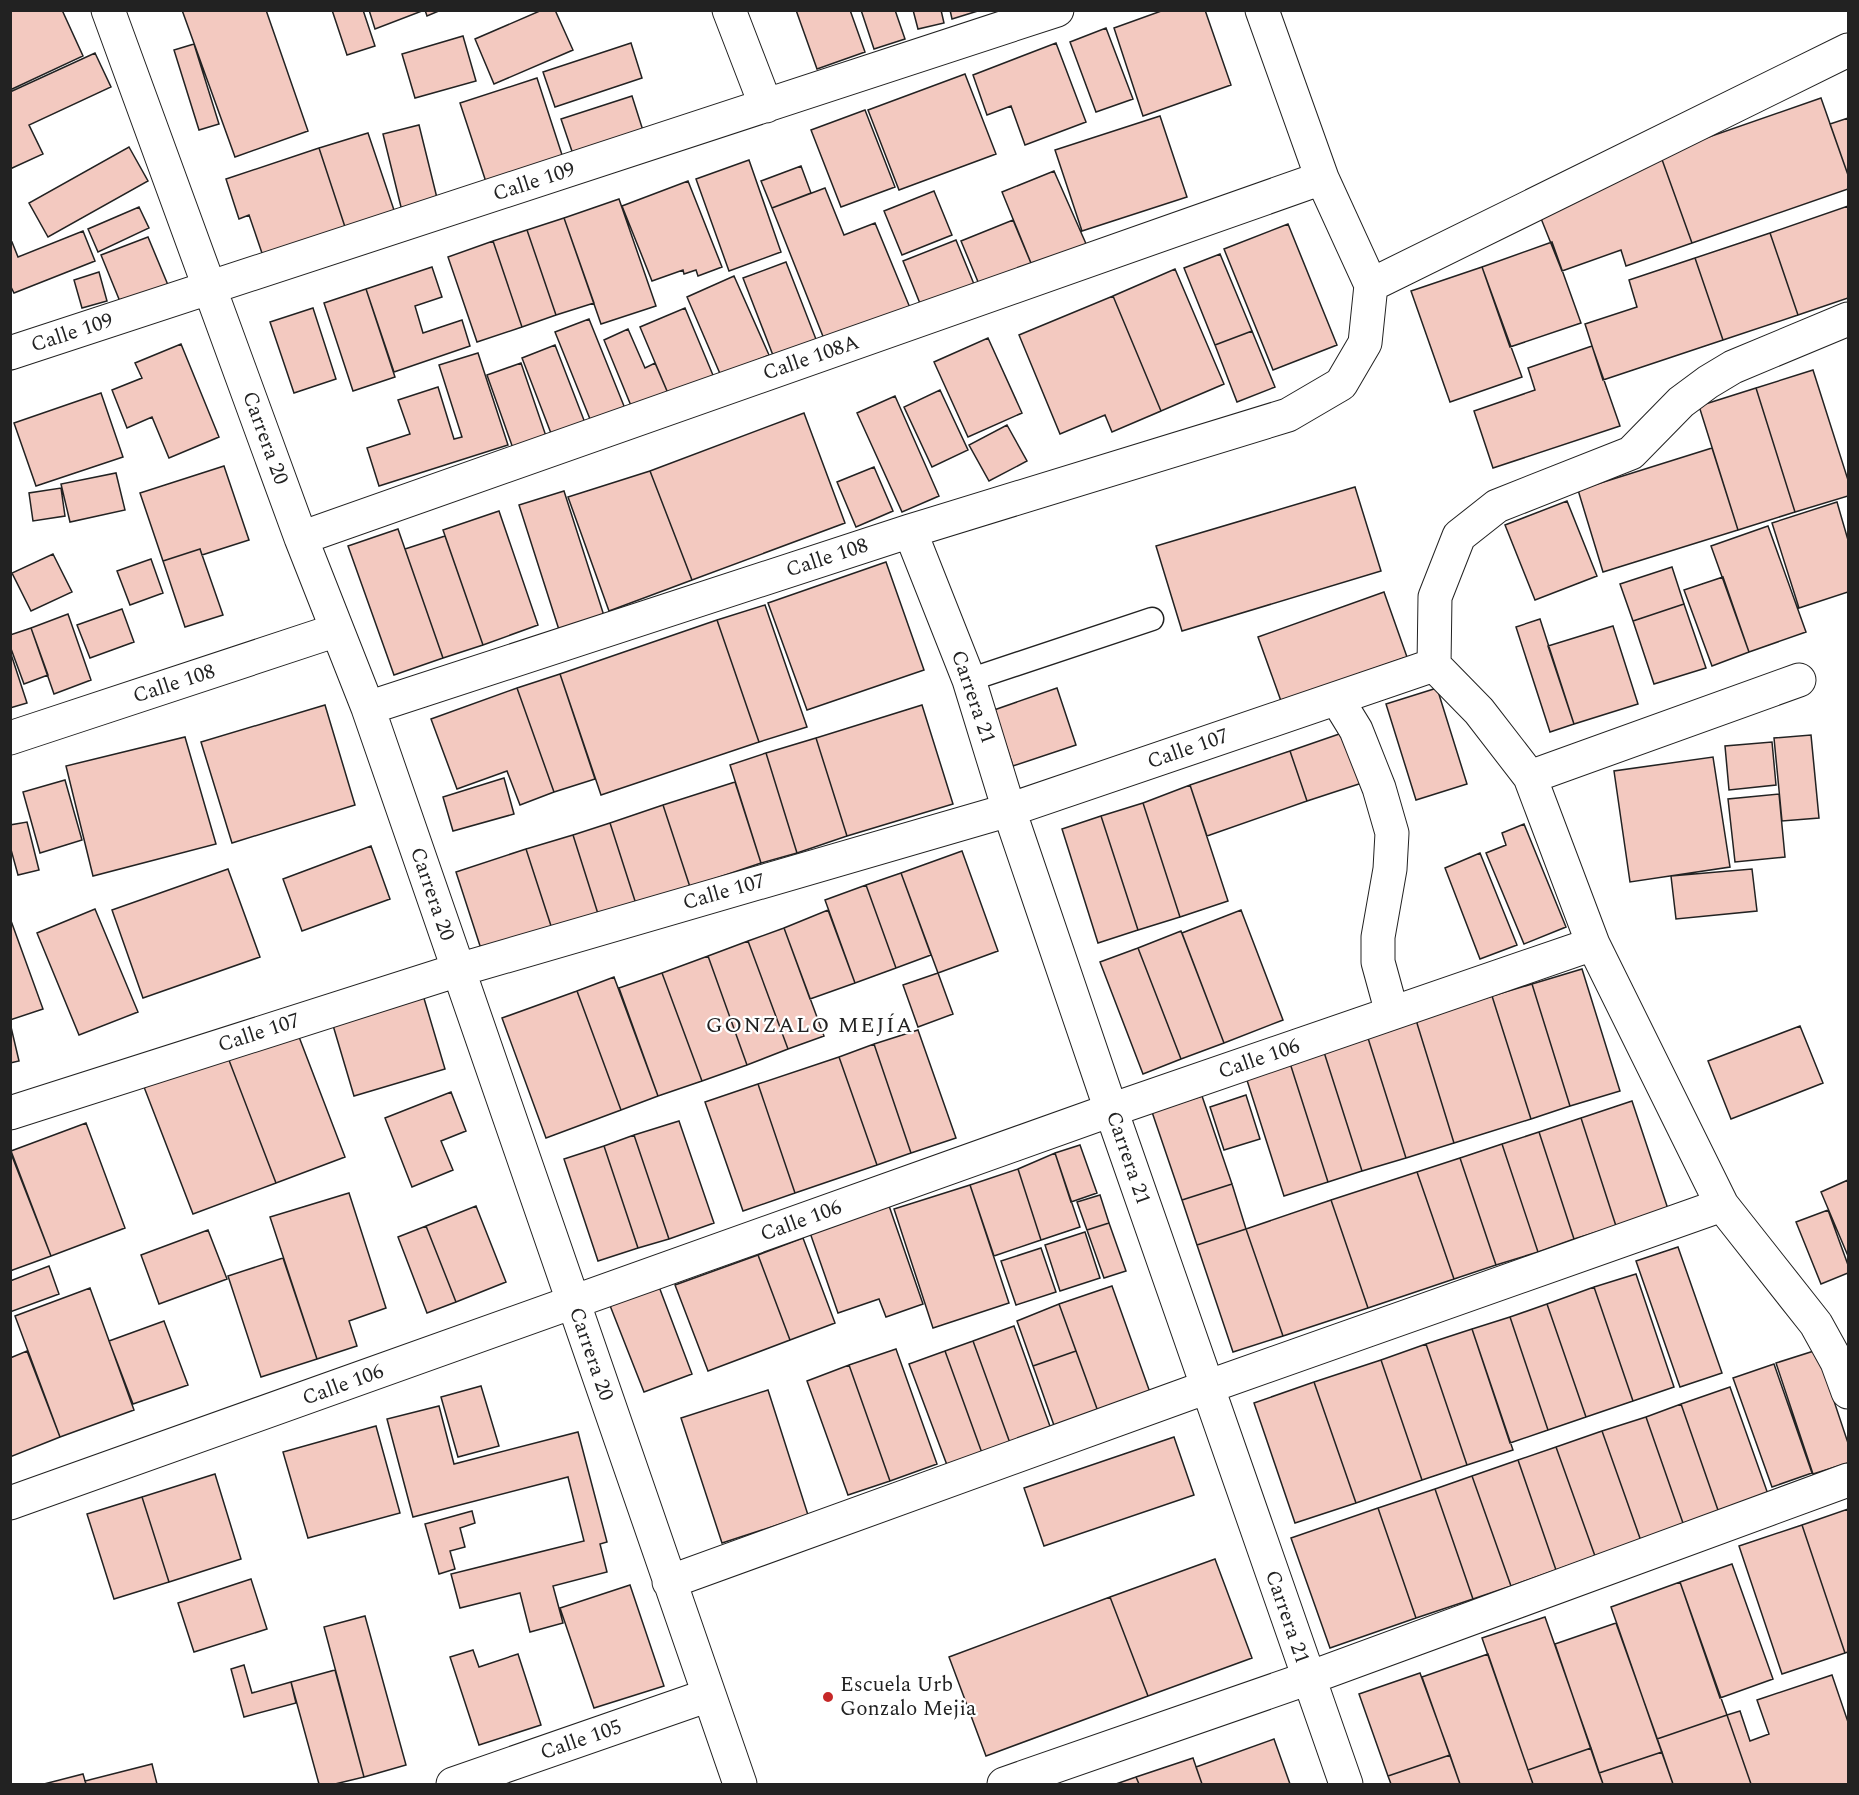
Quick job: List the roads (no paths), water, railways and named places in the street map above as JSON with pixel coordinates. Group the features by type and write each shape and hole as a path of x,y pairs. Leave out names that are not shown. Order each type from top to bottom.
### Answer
{"street":[{"name":"Carrera 20","path":"108,10 301,538 368,708 740,1785"},
{"path":"729,10 766,106"},
{"name":"Calle 109","path":"10,353 1057,10"},
{"path":"1262,10 1322,178 1371,285 1848,50"},
{"name":"Calle 108A","path":"301,538 1322,178"},
{"name":"Calle 108","path":"368,708 910,531 1288,415 1341,384 1365,343 1371,285"},
{"path":"1848,319 1733,368 1708,382 1681,402 1631,453 1497,506 1458,536 1435,597 1434,665 1479,711 1530,777 1593,944 1722,1205 1816,1324 1837,1362 1848,1392"},
{"name":"Carrera 21","path":"910,531 969,680 1009,810 1111,1110 1346,1785"},
{"name":"Calle 108","path":"10,738 337,630"},
{"name":"Calle 107","path":"10,1113 458,970 1009,810 1434,665"},
{"path":"1530,777 1799,680"},
{"path":"1337,699 1356,730 1379,788 1392,833 1390,869 1377,937 1377,962 1392,1014"},
{"name":"Calle 106","path":"10,1503 1111,1110 1593,944"},
{"path":"669,1582 1208,1387 1722,1205"},
{"path":"1004,1785 1309,1678 1848,1480"},
{"name":"Calle 105","path":"453,1785 709,1695"}],"lane":[{"path":"969,680 1152,619"}],"place":[{"name":"Escuela Urb Gonzalo Mejia","path":"828,1697"}],"district":[{"name":"GONZALO MEJÍA","path":"810,1025"}]}
